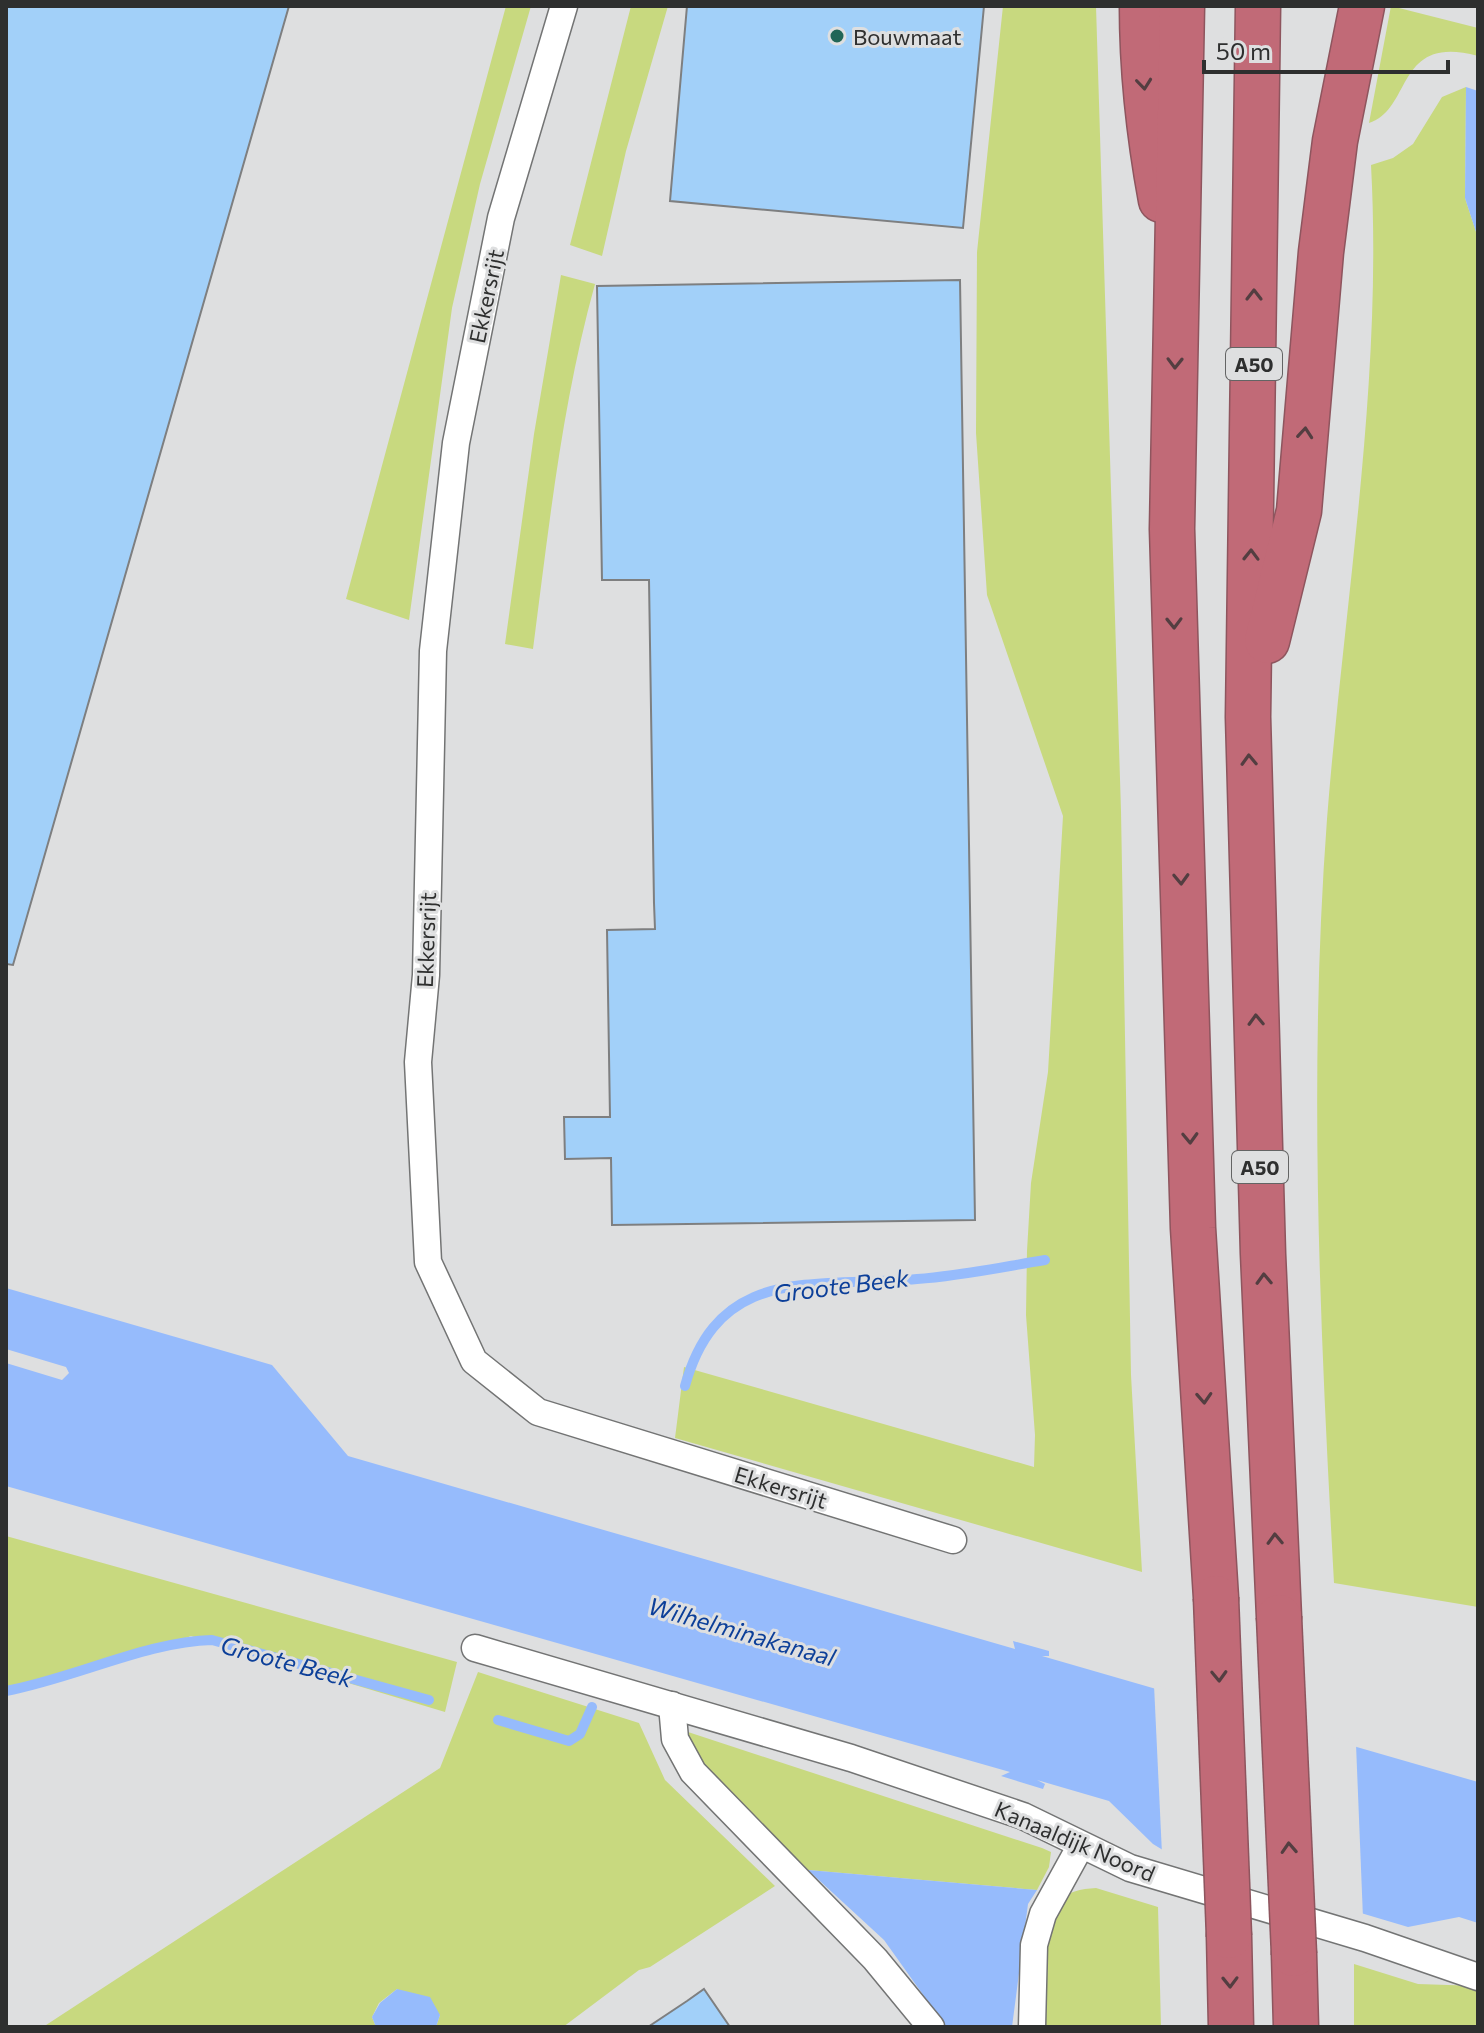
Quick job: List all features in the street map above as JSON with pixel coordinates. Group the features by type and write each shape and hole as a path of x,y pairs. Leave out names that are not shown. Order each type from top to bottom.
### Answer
{"highway":[{"path":"1142,6 1142,59 1150,143 1177,285"},
{"path":"1182,6 1172,529 1178,816 1193,1228 1216,1598 1231,2027"},
{"name":"A50","path":"1258,9 1248,717 1263,1254 1296,2027"},
{"name":"A50","path":"1248,717 1299,511 1321,252 1335,141 1358,22"}],"street":[{"name":"Ekkersrijt","path":"564,6 501,218 456,443 433,651 426,975 418,1062 428,1262 474,1361 538,1412 953,1540"},
{"name":"Kanaaldijk Noord","path":"475,1648 851,1758 1023,1816 1130,1868 1365,1938 1478,1977"},
{"path":"672,1705 675,1739 693,1772 875,1959 931,2027"},
{"path":"1032,2027 1034,1945 1043,1914 1081,1845"}],"green space":[{"path":"506,6 531,6 480,184 452,308 409,620 346,599"},
{"path":"631,6 668,6 626,151 602,256 570,245"},
{"path":"1003,6 1096,6 1121,811 1131,1375 1142,1572 675,1438 684,1367 1034,1467 1035,1435 1026,1315 1027,1251 1031,1183 1048,1072 1063,816 987,595 976,433 977,252"},
{"path":"1391,6 1478,28 1478,56 1451,52 1432,55 1419,63 1383,115 1369,123"},
{"path":"1466,87 1465,198 1478,238 1478,1607 1334,1583 1324,1392 1317,1106 1321,915 1327,819 1360,493 1372,329 1371,165 1393,158 1413,144 1442,97"},
{"path":"561,275 595,284 565,419 533,649 505,644 534,434"},
{"path":"6,1536 457,1662 445,1712 191,1636 107,1667 6,1692"},
{"path":"478,1672 639,1723 665,1780 775,1886 650,1967 639,1970 563,2027 436,2027 440,2015 397,1989 379,2003 372,2017 376,2027 43,2027 440,1768"},
{"path":"688,1732 1042,1848 1051,1852 1049,1867 1037,1890 808,1870 737,1807 695,1757"},
{"path":"1096,1888 1158,1907 1161,2027 1046,2027 1045,1945 1051,1914 1057,1903 1070,1893"},
{"path":"1354,1964 1418,1984 1478,1986 1478,2027 1354,2027"}],"water":[{"path":"1466,87 1478,91 1478,238 1465,198"},
{"name":"Wilhelminakanaal","path":"6,1288 272,1365 348,1456 1015,1649 1013,1641 1049,1651 1049,1656 1042,1656 1478,1782 1478,1923 1459,1917 1408,1927 1176,1858 1153,1844 1109,1801 1037,1780 1045,1784 1043,1789 1001,1776 1010,1772 6,1486 6,1363 62,1380 69,1373 66,1367 6,1349"},
{"path":"808,1870 1037,1890 1028,1904 1012,2027 946,2027 884,1940"},
{"path":"397,1989 430,1997 440,2015 436,2027 376,2027 372,2017 380,2003"}],"pier":[{"path":"1154,1685 1356,1744 1363,1918 1175,1862 1162,1854"}],"building":[{"path":"6,6 289,6 13,965 6,964"},
{"path":"687,6 984,6 963,228 670,201"},
{"path":"960,280 975,1220 612,1225 611,1158 565,1159 564,1117 610,1117 607,930 655,929 649,580 602,580 597,286"},
{"path":"704,1989 730,2027 648,2027 687,2001"}],"waterway":[{"name":"Groote Beek","path":"685,1386 701,1346 721,1319 747,1300 808,1284 933,1278 1045,1260"},
{"name":"Groote Beek","path":"6,1691 137,1653 212,1640 429,1700"},
{"name":"Groote Beek","path":"498,1720 569,1741 580,1734 592,1707"}],"place":[{"name":"Bouwmaat","path":"837,36"}]}
